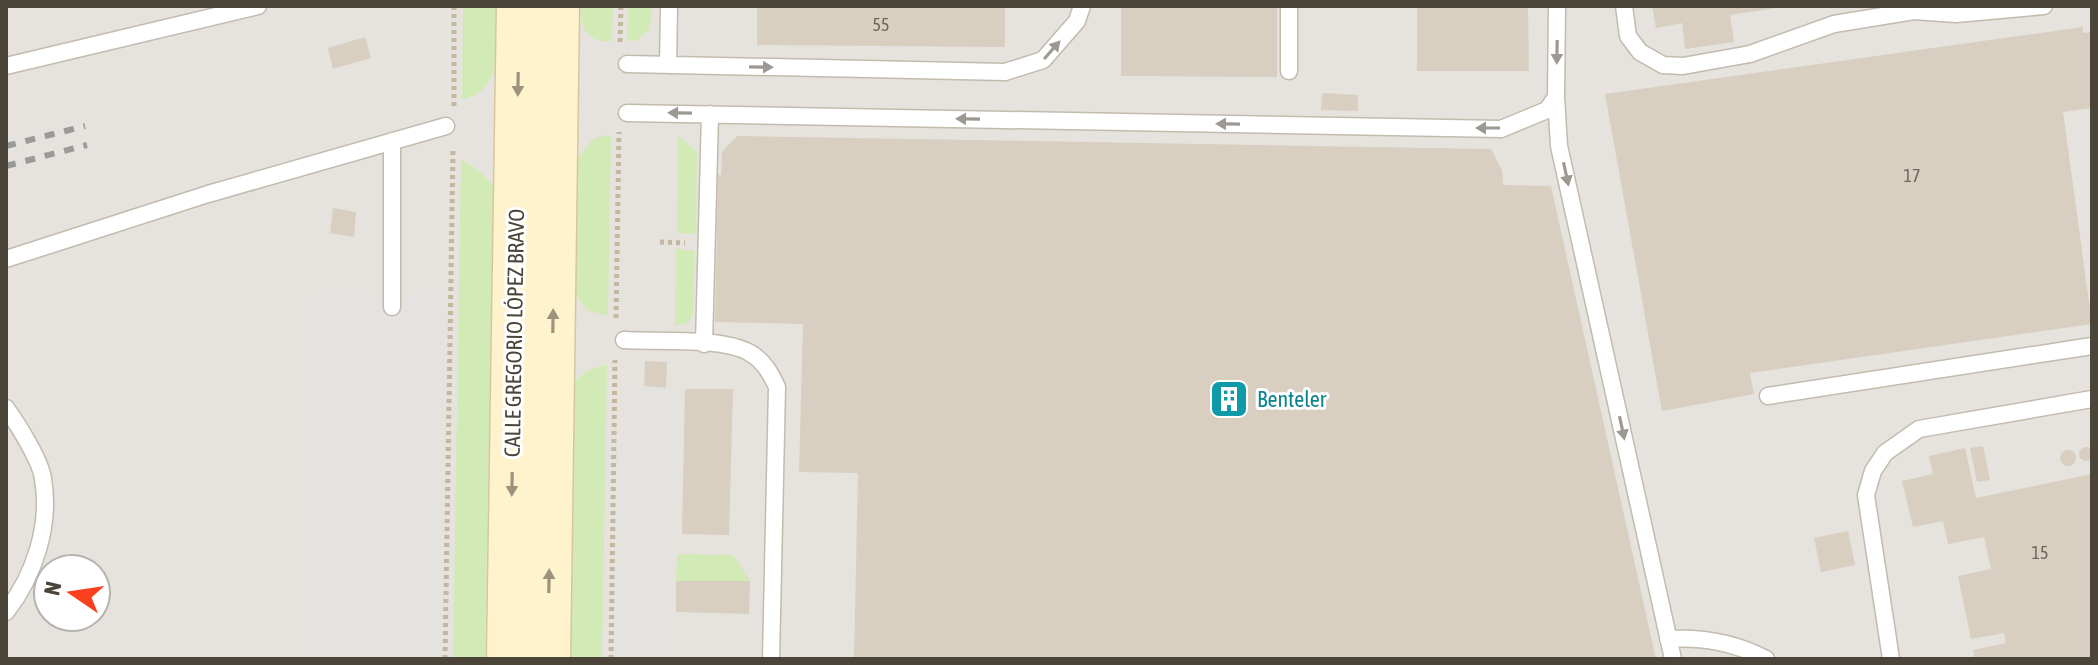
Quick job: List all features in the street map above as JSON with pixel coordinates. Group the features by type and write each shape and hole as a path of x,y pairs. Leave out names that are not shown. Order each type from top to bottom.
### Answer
{"main road":[{"name":"CALLE GREGORIO LÓPEZ BRAVO","path":"509,659 519,6"},
{"name":"CALLE GREGORIO LÓPEZ BRAVO","path":"548,659 557,6"}],"lane":[{"path":"6,65 258,6"},
{"path":"668,65 669,6"},
{"path":"627,64 1005,72 1043,60 1077,21 1082,6"},
{"path":"1289,6 1289,71"},
{"path":"1557,6 1559,146 1673,659"},
{"path":"1624,6 1628,36 1640,52 1663,65 1683,66 1750,54 1834,24 1911,9 1956,14 2044,6"},
{"path":"627,113 1501,129 1547,110 1556,97"},
{"path":"704,344 710,114"},
{"path":"6,259 208,194 451,126"},
{"path":"392,141 392,307"},
{"path":"624,340 732,347 750,353 770,371 777,387 771,659"},
{"path":"1768,396 2092,346"},
{"path":"1891,659 1866,495 1873,471 1885,453 1919,429 2092,399"},
{"path":"6,408 18,424 43,477 43,517 38,552 22,591 6,612"},
{"path":"1668,639 1722,641 1766,659"}],"path":[{"path":"445,659 454,6"}],"shaded area":[{"path":"6,6 2092,6 2092,659 6,659"},
{"path":"443,293 437,659 307,659 310,294"},
{"path":"622,385 676,388 672,659 618,659"}],"green space":[{"path":"463,6 493,6 496,52 492,76 486,86 462,100"},
{"path":"581,6 613,6 612,41 591,37 582,21"},
{"path":"628,6 653,6 649,30 636,41 627,41"},
{"path":"603,135 611,136 608,316 587,310 575,294 578,159 592,140"},
{"path":"678,135 697,152 696,234 677,233"},
{"path":"461,159 493,185 485,659 453,659"},
{"path":"676,249 695,251 693,313 688,323 675,326"},
{"path":"607,364 602,659 570,659 574,381 587,371"},
{"path":"677,554 733,555 750,581 676,581"}],"building":[{"path":"757,6 1005,6 1005,47 757,45"},
{"path":"1121,6 1277,6 1277,77 1121,76"},
{"path":"1417,6 1528,6 1529,71 1417,71"},
{"path":"1652,6 1776,8 1730,15 1734,42 1685,49 1682,23 1656,28"},
{"path":"2083,27 2083,33 2092,32 2092,108 2063,112 2092,324 1750,373 1754,394 1662,411 1605,94"},
{"path":"365,37 371,58 333,69 328,48"},
{"path":"1322,93 1358,95 1358,111 1321,110"},
{"name":"Benteler","path":"737,136 1491,149 1502,170 1503,185 1551,186 1656,659 854,659 858,473 799,472 803,324 715,322 718,175 721,175 722,152"},
{"path":"333,208 356,212 354,237 330,233"},
{"path":"645,361 667,362 666,388 644,386"},
{"path":"685,389 733,389 729,535 682,534"},
{"path":"1983,446 1990,480 1977,482 1970,448"},
{"path":"2086,447 2093,454 2086,461 2079,454"},
{"path":"1965,448 1976,498 2092,474 2092,659 1975,659 1973,650 2006,643 2004,633 1971,639 1958,576 1991,569 1984,537 1948,544 1943,521 1913,527 1902,481 1933,474 1929,456"},
{"path":"2065,450 2071,450 2076,458 2074,464 2065,466 2060,461 2060,455"},
{"path":"1848,531 1855,565 1821,572 1814,538"},
{"path":"676,581 750,581 749,614 676,612"}],"railway":[{"path":"6,146 85,126"},
{"path":"6,166 87,145"}],"place":[{"name":"Benteler","path":"1229,399"}]}
